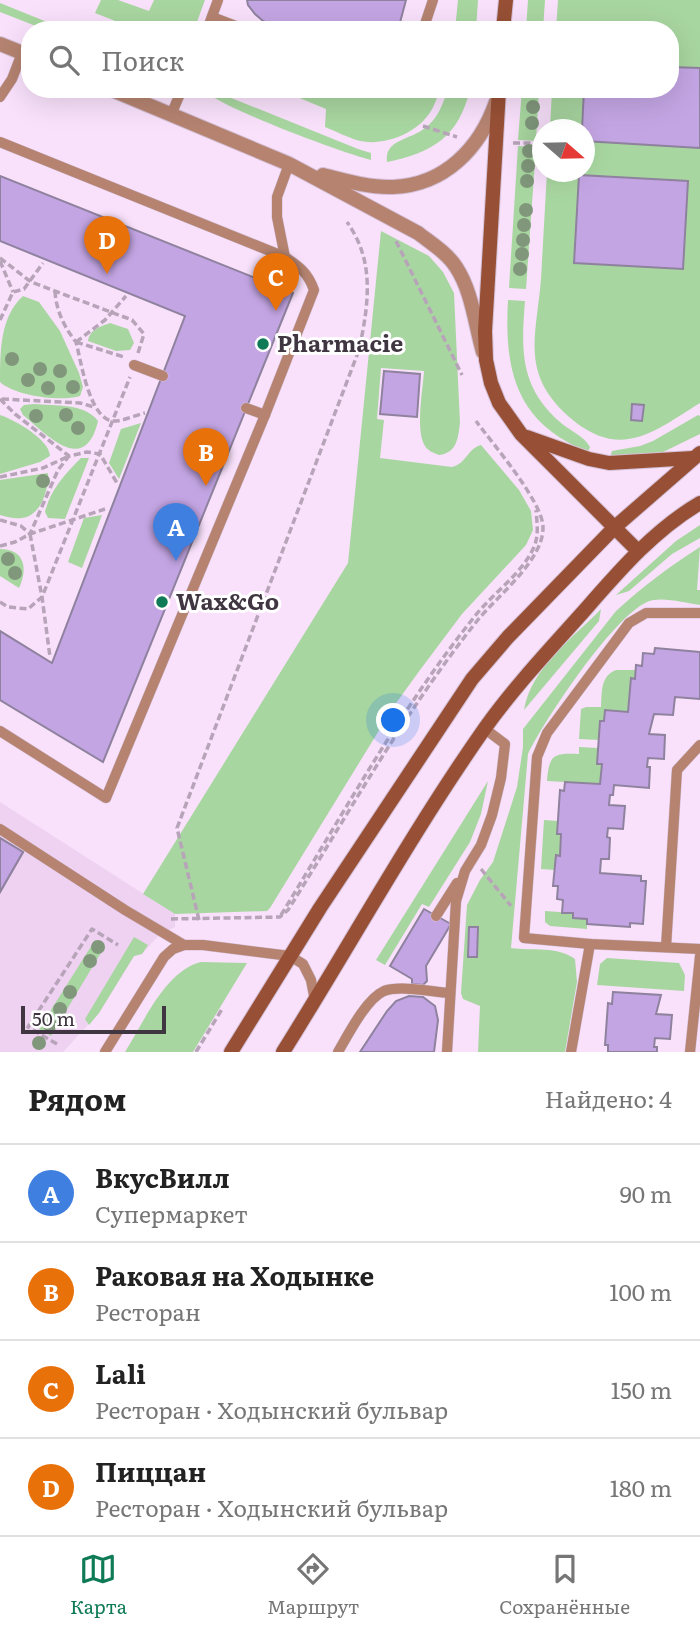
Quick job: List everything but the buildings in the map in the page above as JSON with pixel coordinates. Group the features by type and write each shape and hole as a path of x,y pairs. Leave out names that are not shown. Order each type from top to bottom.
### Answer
{"street":[{"path":"504,21 506,0"},
{"path":"0,44 21,53"},
{"path":"130,98 293,167 386,215 437,247 455,266 467,292 491,383 499,403 521,435 638,551"},
{"path":"293,167 356,184 393,187 423,182 447,171 467,155 481,137 496,98"},
{"path":"486,360 486,302 499,98"},
{"path":"521,435 566,452 609,463 631,464 696,455"},
{"path":"231,1052 290,956 472,679 508,637 615,527 696,455"},
{"path":"283,1052 413,840 485,729 534,666 638,551 678,516 700,503"}],"lane":[{"path":"210,21 218,0"},
{"path":"426,21 433,0"},
{"path":"212,17 222,21"},
{"path":"0,97 21,64"},
{"path":"171,116 178,98"},
{"path":"0,142 285,257 310,277 314,290 106,798 0,731"},
{"path":"285,257 277,216 277,197 293,167"},
{"path":"134,365 163,376"},
{"path":"246,408 265,415"},
{"path":"700,613 646,612 629,622 547,733 537,757 533,783 524,938 700,949"},
{"path":"436,916 481,845 492,815 501,778 505,744 485,729"},
{"path":"666,947 677,770 700,745"},
{"path":"0,829 184,945"},
{"path":"447,1052 456,901 465,871"},
{"path":"571,1052 590,944"},
{"path":"105,1052 164,957 173,949 184,945 290,956 303,964 311,980 315,1001"},
{"path":"690,1052 700,957"},
{"path":"338,1052 369,1003 383,991 398,989 450,993"}],"path":[{"path":"199,920 177,828 359,350 368,295 366,268 361,246 347,222"},
{"path":"392,233 462,375"},
{"path":"0,260 31,282 132,320 144,334 113,421 42,597 28,609 8,607 0,602"},
{"path":"0,260 13,292 0,320"},
{"path":"13,292 24,289 43,263"},
{"path":"55,291 56,305 76,342 94,407"},
{"path":"76,342 105,320 126,296"},
{"path":"76,342 125,357 134,365"},
{"path":"0,399 80,403 94,407 113,421 145,413"},
{"path":"0,399 69,456"},
{"path":"167,919 280,917 288,910 420,698 477,621 539,549 544,527 539,509 476,421"},
{"path":"0,477 43,468 69,456 87,452 100,454"},
{"path":"100,454 117,483"},
{"path":"50,657 30,534 58,470 69,456"},
{"path":"0,546 105,509"},
{"path":"280,917 432,673 476,614 534,547 538,530 536,510"},
{"path":"0,520 21,526 30,534"},
{"path":"472,859 514,910 526,910"},
{"path":"57,1044 29,1027 92,929 118,945"},
{"path":"196,1052 222,1009"}],"shaded area":[{"path":"0,802 175,914 175,927 160,934 142,954 134,956 99,1013 63,1052 0,1052"}],"green space":[{"path":"101,0 118,0 149,11 154,0 205,0 197,21 115,21 95,13"},
{"path":"458,0 478,0 477,21 456,21"},
{"path":"528,0 545,0 544,21 527,21"},
{"path":"558,0 700,0 700,403 669,423 639,437 624,440 608,438 592,433 574,421 557,404 545,388 535,356 546,182 595,182 595,119 550,119 552,98 679,98 679,21 557,21"},
{"path":"0,3 45,21 23,21 0,12"},
{"path":"215,98 231,98 371,153 371,160 310,139"},
{"path":"300,98 437,98 431,111 416,127 398,137 379,142 356,140 325,127 326,109"},
{"path":"445,98 467,98 459,119 441,140 417,154 387,162 387,154 394,144 430,124"},
{"path":"521,98 538,98 537,119 532,119 532,141 518,140"},
{"path":"518,146 532,147 534,182 526,289 509,288"},
{"path":"381,231 429,256 443,272 454,293 460,423 456,444 450,451 439,455 429,451 420,430 424,371 381,368 377,419 384,420 380,458 452,467 461,463 473,449 481,445 519,490 531,511 533,530 526,545 462,614 394,706 270,908 267,911 175,914 143,894 348,563"},
{"path":"23,296 39,302 60,331 79,373 83,387 80,396 38,396 16,391 0,382 3,335 15,304"},
{"path":"508,300 525,301 523,336 530,382 547,409 587,443 590,447 588,452 564,440 545,426 530,410 520,392 509,350"},
{"path":"110,323 128,329 134,343 130,350 116,351 88,341 93,331"},
{"path":"24,405 85,411 98,421 92,437 84,446 75,449 54,441 23,415 20,409"},
{"path":"0,415 38,437 50,456 40,462 0,474"},
{"path":"698,415 700,434 657,455 610,457 612,451 653,441"},
{"path":"141,423 119,479 109,463 121,429"},
{"path":"81,458 89,458 65,519 48,518 45,512 54,489"},
{"path":"48,473 43,501 34,512 19,518 0,515 0,480"},
{"path":"102,515 82,568 68,562 84,518"},
{"path":"700,525 700,538 672,554 629,591 616,595 676,541"},
{"path":"700,547 697,590 700,590 700,605 673,600 653,600 633,611 616,627 581,670 528,754 511,948 561,952 575,959 577,982 565,1052 478,1052 480,1006 463,999 461,993 467,905 493,862 517,787 523,729 616,611 656,577"},
{"path":"0,549 15,552 22,561 24,567 19,588 0,576"},
{"path":"601,609 599,621 524,710 528,695 544,667"},
{"path":"616,670 636,670 635,679 631,679 628,712 605,710 604,721 600,721 599,740 579,739 581,709 601,707 604,681"},
{"path":"579,747 598,748 597,763 602,764 600,784 547,781 551,760 558,755 579,754"},
{"path":"488,781 481,814 470,842 429,907 422,904 385,965 376,960"},
{"path":"544,820 558,821 557,834 561,834 560,856 556,856 555,870 541,869"},
{"path":"545,911 573,913 573,918 587,919 587,929 550,926 545,922"},
{"path":"134,937 148,945 142,954 134,956 89,1025 85,1019"},
{"path":"95,940 105,946 51,1036 39,1029"},
{"path":"607,958 679,963 685,975 684,991 597,985 600,964"},
{"path":"201,962 247,963 193,1052 125,1052 166,987 188,967"}],"place":[{"name":"Пиццан","path":"107,274"},
{"name":"Lali","path":"276,311"},
{"name":"Pharmacie","path":"263,344"},
{"name":"Раковая на Ходынке","path":"206,486"},
{"name":"ВкусВилл","path":"176,561"},
{"name":"Wax&Go","path":"162,602"}]}
